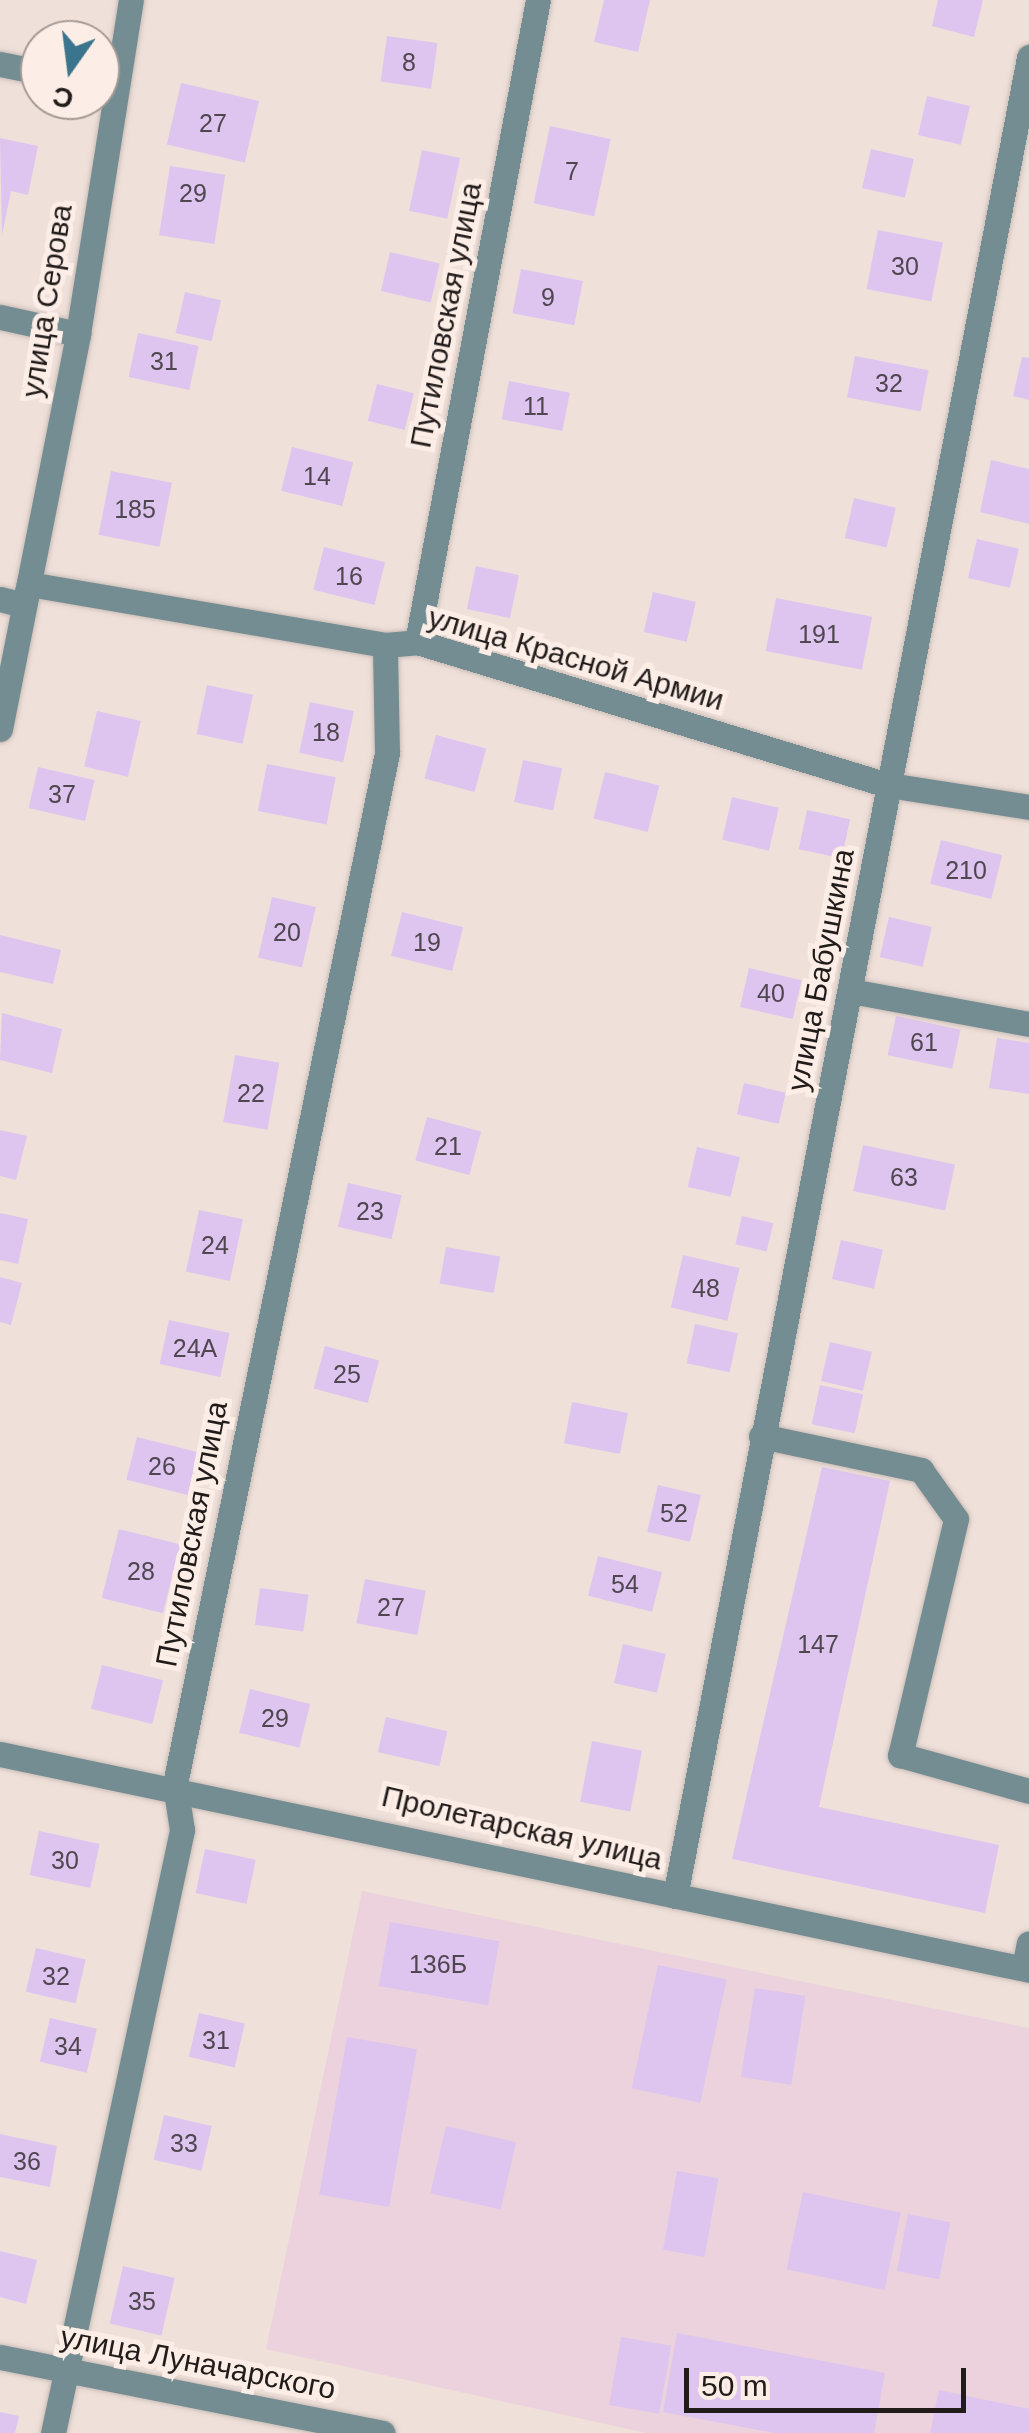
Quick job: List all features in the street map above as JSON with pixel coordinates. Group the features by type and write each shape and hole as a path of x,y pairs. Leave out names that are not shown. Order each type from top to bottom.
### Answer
{"street":[{"name":"улица Серова","path":"120,35 130,0"},
{"name":"Путиловская улица","path":"417,642 538,0"},
{"name":"улица Бабушкина","path":"675,1896 1029,57"},
{"name":"улица Серова","path":"0,728 18,596 78,334 102,120"},
{"path":"0,317 78,334"},
{"name":"улица Красной Армии","path":"18,596 385,645 417,642 889,784 1029,807"},
{"name":"Путиловская улица","path":"53,2433 182,1830 174,1784 387,753 385,645"},
{"path":"851,991 1029,1024"},
{"path":"761,1436 921,1470 956,1519 900,1755 1029,1791"},
{"name":"Пролетарская улица","path":"0,1754 174,1784 675,1896 1027,1960"},
{"name":"улица Луначарского","path":"0,2357 383,2433"}],"shaded area":[{"path":"362,1891 1029,2028 1029,2433 646,2433 266,2349"}],"building":[{"path":"604,0 650,0 638,52 594,42"},
{"path":"938,0 983,0 974,37 932,26"},
{"path":"387,36 438,43 431,89 381,82"},
{"path":"181,83 259,101 245,162 167,144"},
{"path":"927,96 970,106 961,145 918,135"},
{"path":"550,126 611,139 594,216 534,203"},
{"path":"0,138 38,146 28,195 11,191 2,235"},
{"path":"871,149 914,159 905,198 862,188"},
{"path":"422,150 460,158 447,219 409,211"},
{"path":"170,166 225,175 214,244 159,235"},
{"path":"878,230 943,243 931,301 867,289"},
{"path":"390,252 440,263 431,302 381,291"},
{"path":"521,269 583,281 574,325 512,313"},
{"path":"185,292 221,300 212,341 176,333"},
{"path":"138,333 199,346 189,390 129,377"},
{"path":"855,356 929,370 921,412 847,397"},
{"path":"1022,357 1029,358 1029,400 1013,396"},
{"path":"509,381 570,393 562,431 502,419"},
{"path":"377,384 414,393 405,430 368,421"},
{"path":"292,447 353,462 342,506 281,491"},
{"path":"991,460 1029,469 1029,524 980,512"},
{"path":"111,471 172,483 159,547 99,535"},
{"path":"854,498 896,508 887,548 845,538"},
{"path":"977,539 1019,549 1010,588 968,578"},
{"path":"324,547 385,562 374,605 313,590"},
{"path":"476,566 519,575 510,618 467,609"},
{"path":"653,592 696,602 687,642 644,632"},
{"path":"776,598 872,617 862,670 766,651"},
{"path":"207,685 253,695 243,744 197,734"},
{"path":"310,702 354,711 343,762 299,753"},
{"path":"97,711 141,721 128,777 84,767"},
{"path":"436,735 486,748 475,792 424,778"},
{"path":"523,760 562,768 553,810 514,802"},
{"path":"267,764 336,777 327,824 258,811"},
{"path":"38,767 95,780 85,821 29,808"},
{"path":"605,772 659,786 648,832 593,819"},
{"path":"732,797 779,808 769,851 722,840"},
{"path":"807,810 850,819 842,858 799,849"},
{"path":"941,840 1002,855 991,899 930,884"},
{"path":"272,897 316,907 302,968 258,957"},
{"path":"402,912 463,927 452,971 391,956"},
{"path":"889,917 932,927 923,967 880,957"},
{"path":"0,935 61,950 53,984 0,972"},
{"path":"749,968 802,980 793,1019 740,1007"},
{"path":"2,1013 62,1029 52,1073 0,1060"},
{"path":"896,1016 961,1030 952,1069 888,1055"},
{"path":"997,1038 1029,1043 1029,1094 989,1088"},
{"path":"235,1055 279,1063 268,1130 223,1122"},
{"path":"744,1083 786,1093 779,1124 737,1114"},
{"path":"427,1117 481,1131 469,1175 415,1160"},
{"path":"0,1130 27,1136 16,1180 0,1176"},
{"path":"863,1145 955,1165 945,1211 853,1191"},
{"path":"697,1147 740,1157 731,1197 688,1187"},
{"path":"348,1183 402,1195 391,1239 338,1227"},
{"path":"199,1210 243,1219 230,1281 186,1272"},
{"path":"0,1213 28,1219 18,1264 0,1260"},
{"path":"742,1216 773,1223 767,1251 735,1244"},
{"path":"841,1240 883,1250 874,1289 832,1279"},
{"path":"446,1247 500,1257 494,1293 440,1283"},
{"path":"683,1255 740,1268 727,1321 671,1308"},
{"path":"0,1277 22,1283 11,1325 0,1322"},
{"path":"169,1320 230,1333 220,1377 160,1364"},
{"path":"695,1324 738,1333 730,1372 687,1363"},
{"path":"830,1342 872,1352 863,1391 821,1381"},
{"path":"325,1346 379,1360 368,1403 314,1389"},
{"path":"820,1385 863,1394 855,1433 812,1424"},
{"path":"572,1402 628,1413 620,1454 564,1443"},
{"path":"137,1437 198,1452 187,1495 126,1480"},
{"path":"822,1467 890,1481 819,1807 999,1845 985,1913 732,1859"},
{"path":"658,1485 701,1495 690,1542 647,1532"},
{"path":"119,1529 180,1544 163,1613 102,1598"},
{"path":"598,1556 662,1572 652,1612 588,1596"},
{"path":"365,1579 426,1591 417,1635 356,1623"},
{"path":"260,1588 309,1595 303,1631 255,1625"},
{"path":"623,1644 666,1654 657,1693 614,1683"},
{"path":"102,1665 163,1680 152,1724 91,1709"},
{"path":"250,1689 310,1704 299,1748 239,1733"},
{"path":"386,1717 447,1731 439,1766 378,1752"},
{"path":"592,1741 642,1751 630,1812 580,1802"},
{"path":"39,1831 100,1844 90,1888 30,1875"},
{"path":"205,1849 256,1860 247,1904 196,1893"},
{"path":"390,1922 499,1941 488,2005 379,1986"},
{"path":"36,1948 86,1959 76,2003 26,1992"},
{"path":"658,1965 726,1980 700,2103 632,2088"},
{"path":"755,1988 805,1996 791,2085 741,2077"},
{"path":"199,2013 245,2024 235,2067 189,2057"},
{"path":"50,2018 97,2029 87,2073 40,2062"},
{"path":"347,2037 417,2049 389,2207 319,2195"},
{"path":"164,2115 212,2126 201,2171 154,2160"},
{"path":"446,2126 516,2142 501,2209 430,2193"},
{"path":"0,2134 57,2146 50,2187 0,2177"},
{"path":"677,2171 718,2178 704,2257 663,2250"},
{"path":"803,2192 901,2213 884,2290 787,2269"},
{"path":"908,2214 950,2222 939,2279 897,2271"},
{"path":"0,2251 37,2260 26,2304 0,2297"},
{"path":"123,2266 175,2278 161,2335 110,2323"},
{"path":"677,2333 885,2373 874,2433 775,2433 663,2412"},
{"path":"621,2337 671,2346 659,2414 609,2405"},
{"path":"939,2390 1029,2409 1029,2433 930,2433"},
{"path":"0,2412 19,2416 15,2433 0,2433"}]}
